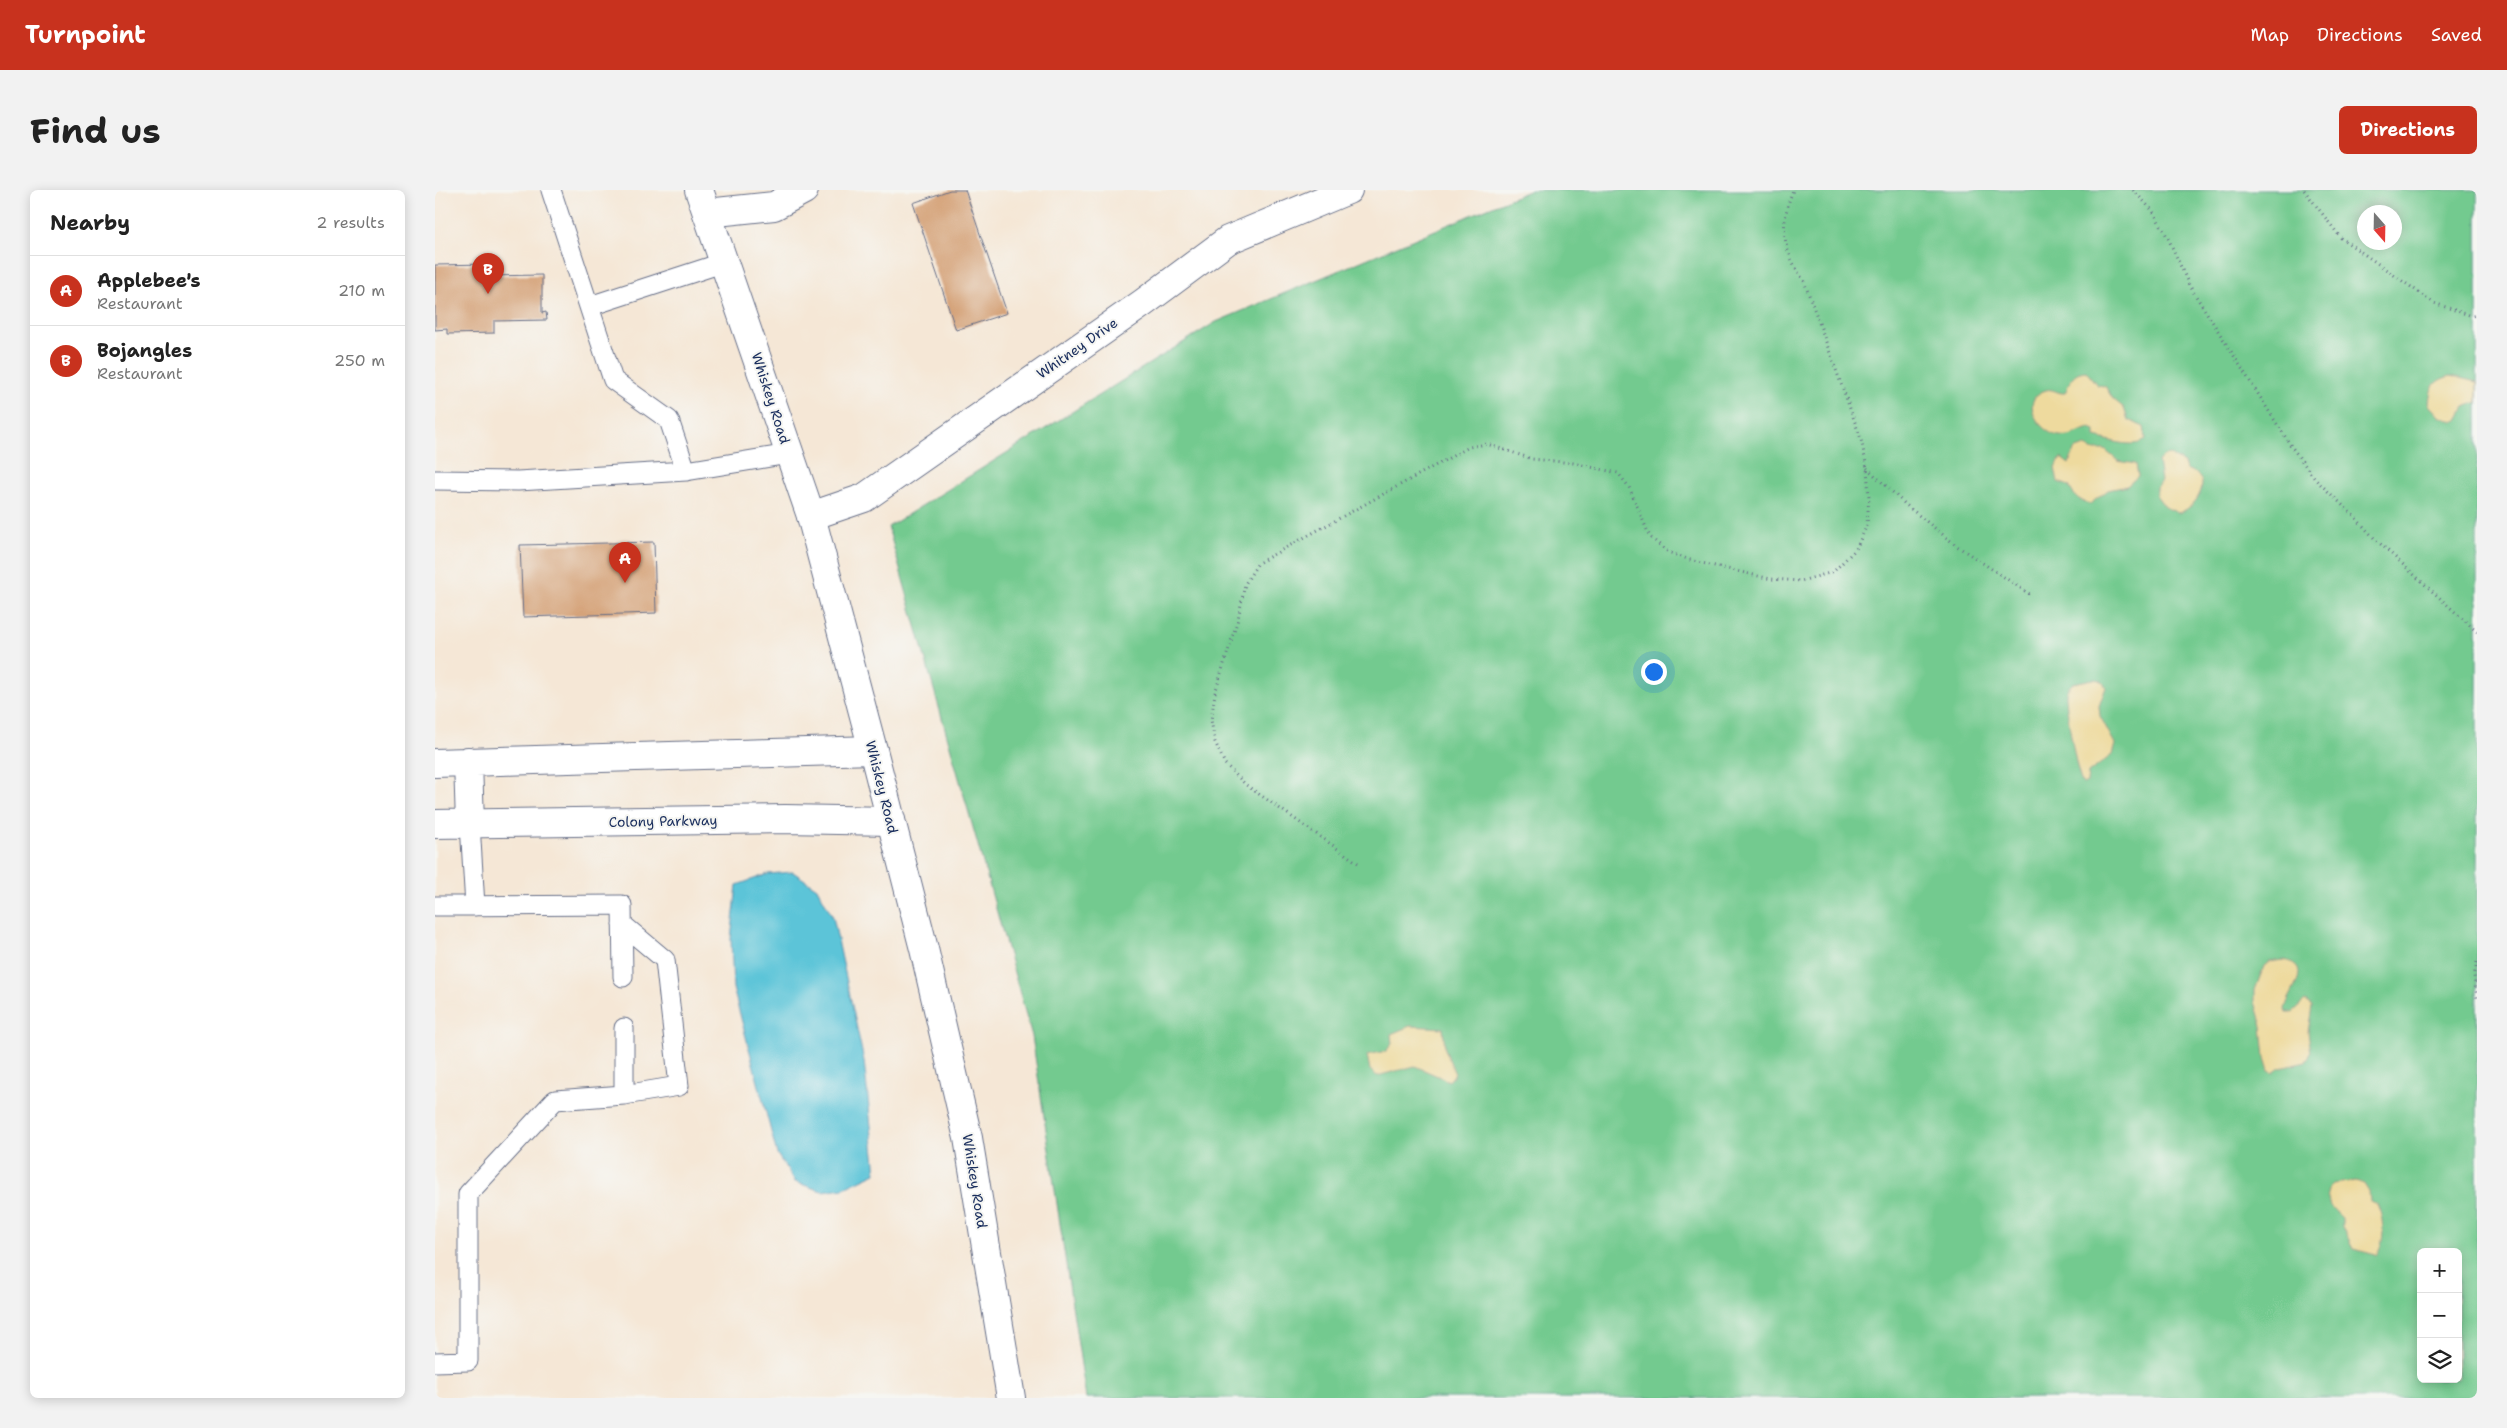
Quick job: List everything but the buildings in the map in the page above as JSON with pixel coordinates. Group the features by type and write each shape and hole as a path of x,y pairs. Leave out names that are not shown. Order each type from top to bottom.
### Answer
{"street":[{"path":"703,202 774,206 804,190"},
{"name":"Whitney Drive","path":"811,516 864,498 1143,303 1228,240 1348,190"},
{"name":"Whiskey Road","path":"703,202 811,516 873,750 968,1138 1011,1398"},
{"path":"435,763 873,750"},
{"path":"468,761 470,824"},
{"name":"Colony Parkway","path":"435,824 785,819 891,821"}],"lane":[{"path":"551,190 613,380 669,420 686,471"},
{"path":"590,306 725,262"},
{"path":"435,480 518,480 686,471 789,454"},
{"path":"470,824 475,906"},
{"path":"435,906 621,905 623,977"},
{"path":"435,1362 468,1361 468,1194 555,1100 624,1095 679,1086 665,960 622,924"},
{"path":"624,1028 624,1095"}],"path":[{"path":"1358,864 1246,785 1225,764 1215,742 1211,720 1215,693 1238,619 1245,584 1258,563 1469,448 1487,444 1532,459 1573,463 1618,473 1629,487 1650,536 1668,552 1693,561 1771,579 1801,581 1833,572 1856,549 1867,525 1869,497 1867,468 1861,439 1804,281 1791,262 1784,236 1786,209 1793,190"},
{"path":"2133,190 2153,211 2169,240 2189,285 2259,391 2291,446 2315,479 2375,539 2477,632"},
{"path":"2303,190 2341,238 2391,275 2434,303 2472,316 2477,315"},
{"path":"1867,468 1906,506 1957,546 2031,595"},
{"path":"2477,962 2474,976 2477,998"}],"green space":[{"path":"1531,190 2477,190 2477,1398 1086,1398 1032,1036 888,527 1216,322"}],"sand":[{"path":"2086,371 2097,385 2105,386 2113,399 2124,408 2128,420 2144,427 2146,440 2135,444 2114,442 2095,437 2095,430 2090,428 2069,436 2060,436 2052,434 2039,423 2032,408 2037,394 2046,390 2065,393 2074,376 2077,373"},
{"path":"2451,376 2477,382 2477,402 2465,407 2458,420 2453,422 2439,416 2429,405 2430,394 2436,382"},
{"path":"2085,446 2095,450 2105,450 2118,461 2136,464 2138,476 2127,486 2108,490 2090,504 2080,500 2069,486 2058,482 2055,468 2061,458 2069,464 2074,450"},
{"path":"2170,455 2184,463 2186,469 2196,473 2202,481 2201,491 2196,501 2178,513 2165,507 2156,495 2156,487 2161,481 2158,461 2164,456"},
{"path":"2093,679 2101,680 2106,687 2099,706 2100,716 2115,744 2112,755 2088,773 2087,782 2083,784 2072,741 2066,693 2073,683"},
{"path":"2284,960 2293,963 2298,968 2299,974 2287,1004 2286,1012 2293,1012 2305,1001 2312,1006 2308,1032 2311,1052 2306,1062 2280,1068 2273,1073 2269,1071 2265,1058 2262,1026 2255,1002 2255,990 2264,966 2269,962"},
{"path":"1410,1026 1443,1028 1445,1049 1455,1074 1449,1081 1415,1066 1377,1076 1370,1070 1367,1055 1386,1051 1392,1044 1391,1034"},
{"path":"2356,1181 2364,1184 2369,1192 2370,1201 2377,1204 2381,1216 2383,1237 2376,1255 2353,1249 2342,1227 2342,1218 2330,1206 2327,1194 2328,1189 2333,1184"}],"water":[{"path":"793,872 817,888 833,917 864,1061 876,1173 844,1188 822,1191 795,1182 777,1154 733,988 731,939 737,885 768,874"}],"place":[{"name":"Bojangles","path":"488,294"},
{"name":"Applebee's","path":"625,583"}]}
